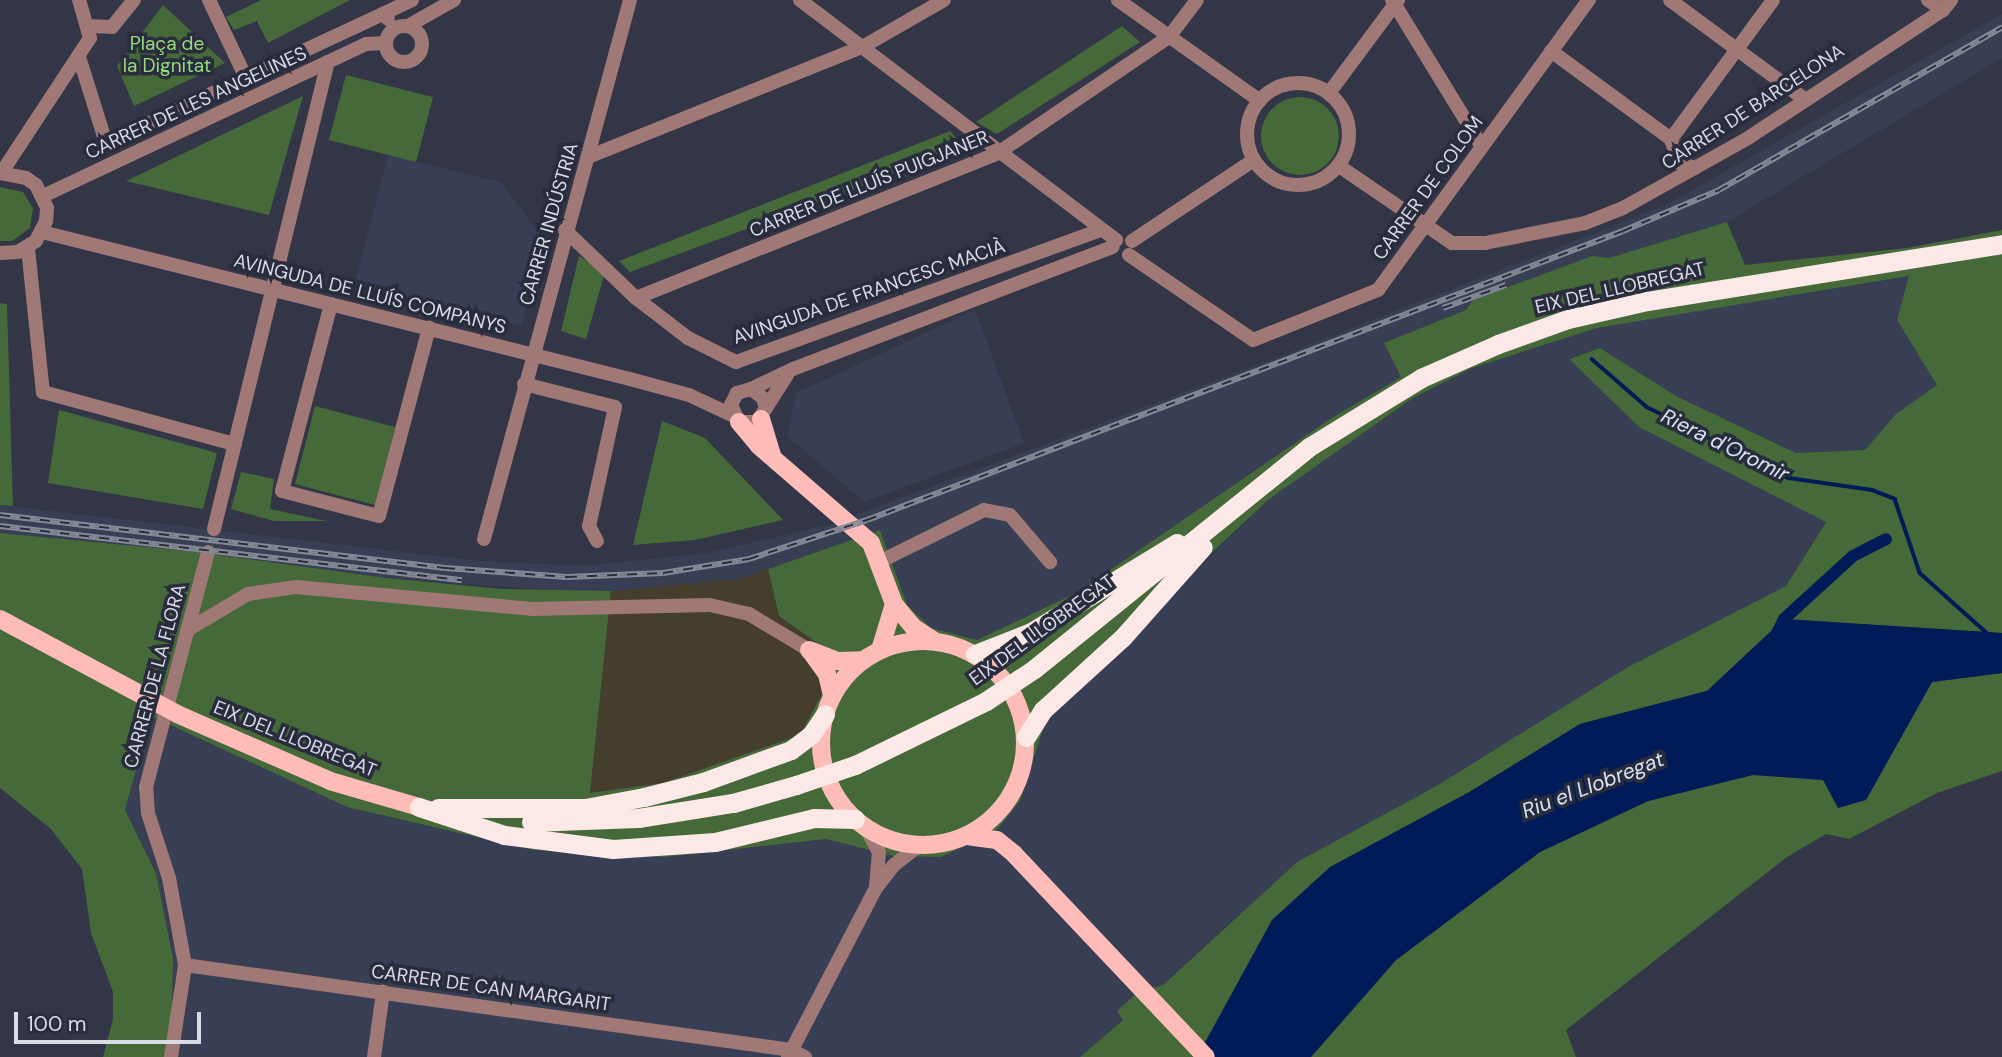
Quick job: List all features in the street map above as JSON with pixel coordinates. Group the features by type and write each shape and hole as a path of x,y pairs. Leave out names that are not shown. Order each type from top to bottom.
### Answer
{"highway":[{"name":"EIX DEL LLOBREGAT","path":"419,807 497,820 571,822 699,809 796,785 855,765 986,701 1034,669 1235,505 1379,401 1528,332 1611,309 2002,244"},
{"path":"1026,737 1043,710 1123,636 1217,531 1235,505"},
{"path":"975,654 1031,632 1217,520"},
{"path":"419,807 575,808 644,797 703,782 791,750 811,735 828,705"},
{"path":"419,807 504,835 612,849 715,842 814,818 860,823"}],"main road":[{"path":"763,413 773,458"},
{"path":"736,418 773,458 863,536 881,561 894,604 912,627 933,640 975,654 998,672 1014,696 1026,737 1018,781 1004,806 966,836"},
{"path":"880,650 894,604"},
{"name":"EIX DEL LLOBREGAT","path":"0,619 177,714 330,781 419,807"},
{"path":"828,705 863,660 880,650 933,640"},
{"path":"809,650 838,661 863,660"},
{"path":"809,650 827,674 828,705 822,760 834,792 860,823 886,839 920,845 966,836 997,840 1014,854 1206,1057"},
{"path":"1004,806 1004,828 1014,854"}],"street":[{"path":"0,253 28,248 42,232 47,208 43,196 26,178 1,173 80,60 90,38 79,0"},
{"path":"87,26 112,27 134,0"},
{"path":"209,0 247,80"},
{"name":"CARRER DE LES ANGELINES","path":"80,60 106,143 247,80 412,0"},
{"name":"CARRER INDÚSTRIA","path":"484,539 531,354 588,158 629,0"},
{"path":"800,0 1101,230 1114,243 1119,257 1254,160"},
{"path":"588,158 864,47 944,0"},
{"path":"1118,0 1260,101"},
{"name":"CARRER DE LLUÍS PUIGJANER","path":"636,298 998,153 1169,37 1197,0"},
{"name":"CARRER DE COLOM","path":"1130,248 1253,340 1378,290 1588,0"},
{"path":"1671,0 1803,98"},
{"path":"1671,139 1773,0"},
{"path":"1928,0 1947,5"},
{"path":"385,13 391,57 407,62 419,54 420,37 451,1"},
{"path":"389,36 451,1"},
{"path":"1329,93 1395,1 1482,147"},
{"name":"CARRER DE BARCELONA","path":"1339,166 1424,227 1452,243 1485,243 1585,223 1623,208 1695,168 1947,5"},
{"path":"408,26 420,37"},
{"name":"CARRER DE LES ANGELINES","path":"43,196 366,44 389,36"},
{"path":"1551,51 1671,139 1680,163 1695,168"},
{"path":"214,528 328,62"},
{"path":"1300,83 1329,93 1348,119 1348,145 1339,166 1326,177 1295,186 1272,177 1254,160 1247,130 1260,101 1285,85 1300,83"},
{"name":"AVINGUDA DE FRANCESC MACIÀ","path":"565,230 636,298 688,338 736,362 1101,230"},
{"name":"AVINGUDA DE LLUÍS COMPANYS","path":"42,232 689,395"},
{"name":"AVINGUDA DE FRANCESC MACIÀ","path":"751,389 793,369 1114,243"},
{"path":"28,248 43,392 235,444"},
{"path":"331,304 282,491 379,516 429,328"},
{"path":"689,395 753,424 793,369"},
{"path":"524,384 615,407 589,526 597,541"},
{"path":"689,395 734,396 751,389 763,398 763,413"},
{"path":"734,396 736,418"},
{"path":"881,561 984,510 1010,515 1050,562"},
{"name":"CARRER DE LA FLORA","path":"171,1057 185,965 169,878 148,813 146,787 208,552"},
{"path":"189,629 248,594 296,587 532,609 710,604 749,614 809,650"},
{"path":"860,823 879,852 876,888"},
{"path":"794,1055 876,888 894,865 920,845"},
{"name":"CARRER DE CAN MARGARIT","path":"185,965 383,992 794,1055"},
{"path":"374,1057 383,992"}],"shaded area":[{"path":"2002,14 2002,58 1727,222 1609,258 1592,256 1473,300 1466,310 1385,343 1402,377 1330,419 1078,592 977,640 931,628 907,605 880,530 737,579 591,593 386,578 198,552 0,533 0,505 481,561 584,566 707,553 831,524 1278,357 1666,205"},
{"path":"388,155 501,182 544,240 522,326 355,284"},
{"path":"1910,276 1897,320 1937,385 1896,414 1866,450 1796,453 1676,396 1600,348 1569,358 1639,427 1826,521 1786,586 1628,667 1438,785 1297,862 1162,985 1138,992 1123,1020 1080,1057 165,1057 172,1016 173,958 156,873 125,810 151,716 347,807 533,850 738,849 826,839 893,856 1020,801 1048,714 1268,500 1413,398 1472,368 1597,328"},
{"path":"975,310 1024,443 864,502 787,436 796,393"},
{"path":"768,569 779,616 820,645 824,689 800,735 663,783 590,793 611,591 737,579"}],"green space":[{"path":"261,0 350,0 268,43 257,21 234,30 226,17"},
{"name":"Plaça de la Dignitat","path":"163,5 225,63 134,106 117,66"},
{"path":"1122,26 1140,42 997,134 976,122"},
{"path":"346,75 433,97 416,162 329,140"},
{"path":"303,96 269,215 126,181"},
{"path":"1300,97 1315,100 1327,109 1336,121 1339,136 1336,151 1327,163 1315,172 1300,175 1285,172 1273,163 1264,151 1261,136 1264,121 1273,109 1285,100"},
{"path":"950,131 965,148 630,272 619,261"},
{"path":"0,187 23,192 33,208 30,228 12,241 0,241"},
{"path":"1727,222 1745,265 1907,248 2002,230 2002,633 1784,619 1707,691 1580,724 1471,791 1226,1008 1197,1057 1080,1057 1123,1020 1117,1011 1138,992 1163,985 1297,862 1438,785 1628,667 1786,586 1826,522 1639,427 1569,359 1600,348 1676,396 1796,453 1865,450 1896,414 1937,385 1897,320 1909,276 1597,328 1472,368 1413,398 1268,500 1202,562 1048,714 1020,801 995,832 941,857 893,856 826,839 665,857 533,850 347,807 151,716 125,810 156,873 173,958 172,1016 165,1057 103,1057 113,1019 113,992 91,933 82,869 51,829 0,788 0,533 198,552 386,578 502,589 611,591 590,793 663,783 800,735 824,690 820,645 779,616 768,569 880,530 907,605 931,628 977,640 1078,592 1330,419 1401,377 1384,343 1466,310 1473,300 1592,256 1609,258"},
{"path":"579,256 605,272 586,339 561,331"},
{"path":"0,303 7,304 13,506 0,505"},
{"path":"315,406 395,427 375,505 295,484"},
{"path":"59,410 217,453 203,509 48,483"},
{"path":"662,421 705,438 783,520 695,540 633,545"},
{"path":"241,472 274,479 270,509 327,521 274,521 231,509"},
{"path":"2002,673 2002,771 1937,793 1849,839 1826,834 1787,857 1566,1030 1576,1057 1311,1057 1396,960 1540,852 1648,801 1753,774 1823,780 1866,800 1932,682"}],"water":[{"name":"Riu el Llobregat","path":"1784,619 2002,633 2002,673 1932,682 1866,800 1838,808 1823,780 1753,775 1648,801 1540,852 1396,960 1311,1057 1197,1057 1272,920 1330,867 1471,791 1580,724 1707,691"}],"waterway":[{"name":"Riera d'Oromir","path":"1592,359 1647,407 1789,478 1872,490 1895,499 1920,573 1987,633"},
{"path":"1777,633 1784,619 1853,556 1886,539"}],"railway":[{"path":"0,515 445,568 567,577 663,573 749,559 867,520 1623,231 1719,190 2002,27"},
{"path":"1443,308 1506,285"},
{"path":"0,526 462,580"}]}
